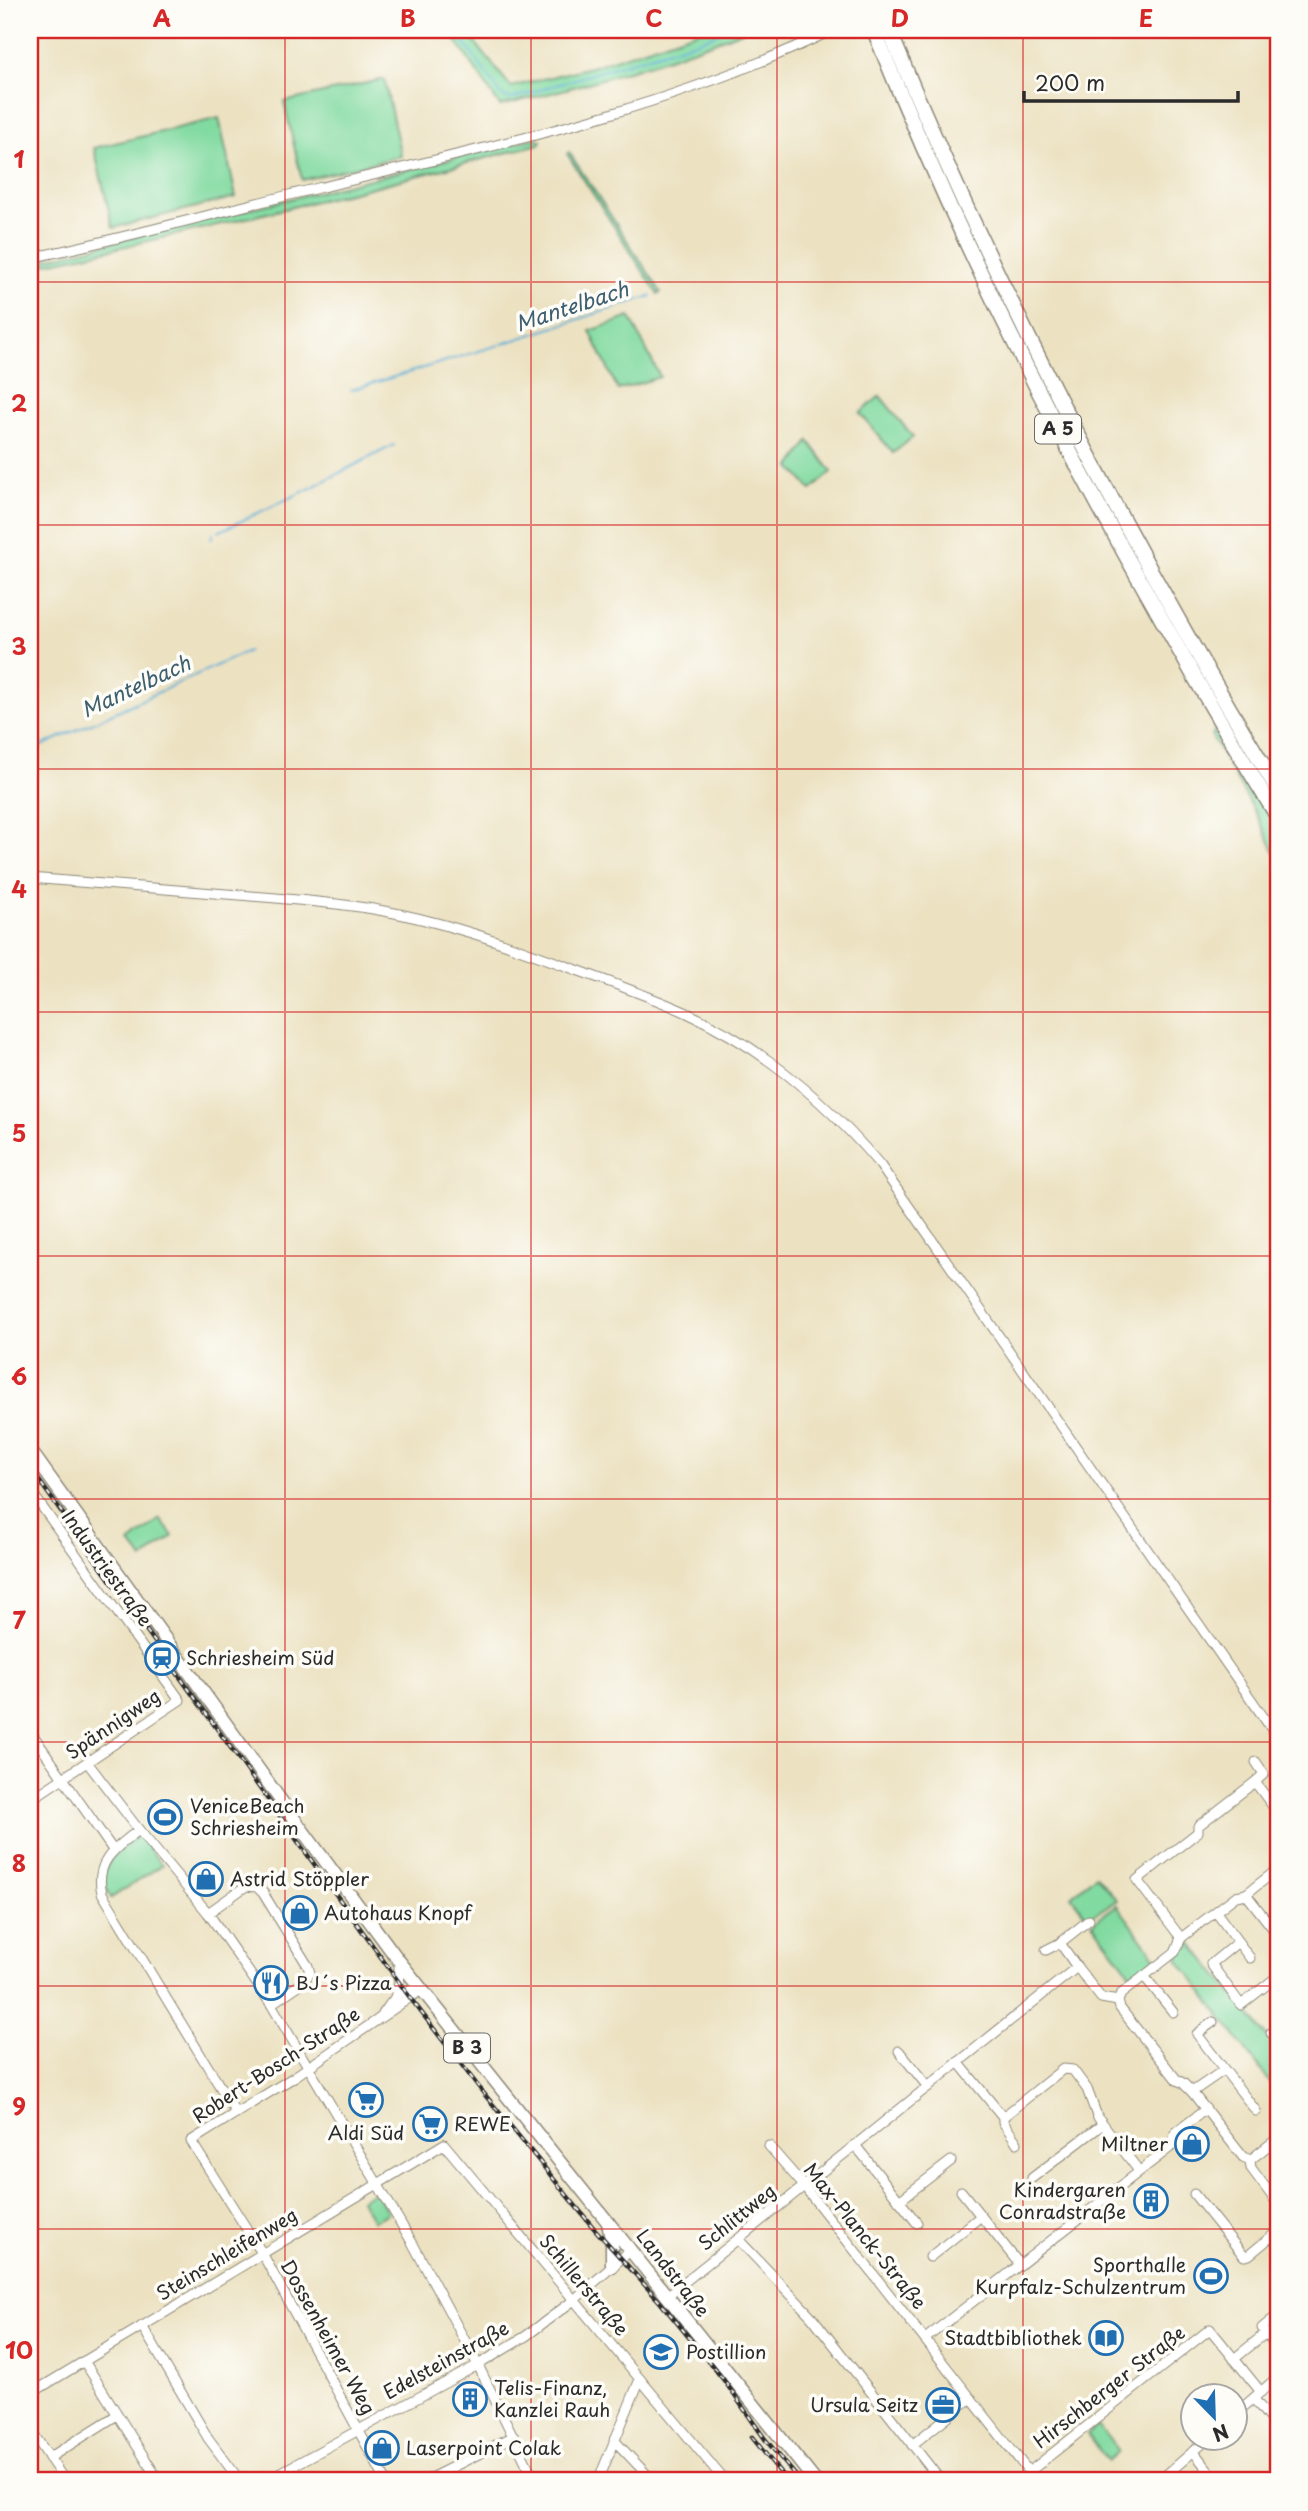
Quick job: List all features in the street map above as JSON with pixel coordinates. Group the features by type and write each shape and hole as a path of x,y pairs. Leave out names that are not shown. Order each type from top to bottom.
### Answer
{"highway":[{"name":"A 5","path":"874,30 968,246 1089,489 1278,817"},
{"name":"A 5","path":"889,30 934,139 1053,389 1155,582 1278,790"}],"main road":[{"name":"B 3","path":"30,1450 281,1802 421,1990"},
{"name":"Landstraße","path":"421,1990 815,2481"},
{"path":"607,2221 612,2245 612,2267"}],"street":[{"path":"30,258 553,130 724,75 832,30"},
{"path":"30,878 309,900 408,916 526,951 637,993 685,1013 748,1046 794,1079 822,1104 880,1165 1278,1738"},
{"name":"Industriestraße","path":"30,1490 180,1700"},
{"name":"Spännigweg","path":"30,1800 180,1700"},
{"path":"30,1731 113,1850"},
{"path":"87,1762 208,1913 271,2004 378,2183 478,2365 536,2481"},
{"path":"1181,1938 1137,1880 1198,1832 1198,1826 1265,1774 1256,1762"},
{"path":"1255,1782 1278,1813"},
{"path":"139,1830 107,1857 100,1874 102,1892 236,2113"},
{"path":"1250,2161 1243,2157 1192,2092 1177,2080 1120,2008 1118,2001 1121,1994 1175,1952 1181,1938 1236,1896 1246,1894 1278,1869"},
{"path":"208,1913 246,1886 252,1885 263,1894 309,1966 310,1973 302,1983 271,2004"},
{"path":"1246,1894 1278,1935"},
{"path":"1216,1912 1250,1958"},
{"path":"1046,1950 1060,1943 1089,1920"},
{"path":"1238,1942 1211,1964 1241,2005 1278,1976"},
{"path":"1060,1943 1101,1998 1118,2001"},
{"path":"394,1998 399,1983 399,1961"},
{"name":"Schlittweg","path":"667,2296 1077,1967"},
{"path":"1143,1976 1173,2012"},
{"path":"394,1998 409,1989 421,1990"},
{"name":"Robert-Bosch-Straße","path":"191,2141 309,2067 421,1990"},
{"name":"Robert-Bosch-Straße","path":"380,2019 394,1998"},
{"path":"1213,2022 1197,2034 1256,2111"},
{"path":"899,2052 928,2087"},
{"path":"958,2062 1003,2117 1003,2122 1017,2143"},
{"path":"1003,2117 1063,2069 1073,2070 1087,2089 1092,2107 1103,2124 1139,2171"},
{"path":"1192,2092 1224,2070"},
{"path":"925,2339 1172,2146 1175,2133 1206,2109"},
{"path":"1032,2178 1103,2124"},
{"path":"1250,2161 1278,2138"},
{"name":"Dossenheimer Weg","path":"191,2141 262,2253 386,2481"},
{"name":"Steinschleifenweg","path":"30,2394 444,2144"},
{"name":"Schillerstraße","path":"444,2144 725,2481"},
{"path":"855,2145 917,2223"},
{"name":"Max-Planck-Straße","path":"769,2146 804,2186 1036,2481"},
{"path":"899,2201 951,2161"},
{"path":"1250,2161 1251,2168 1278,2204"},
{"path":"961,2191 1020,2265"},
{"path":"1194,2194 1244,2256 1278,2231"},
{"path":"930,2258 981,2216"},
{"path":"738,2239 812,2317 942,2481"},
{"name":"Edelsteinstraße","path":"265,2481 526,2336 574,2300 631,2250"},
{"path":"1278,2315 1262,2328 1278,2348"},
{"path":"142,2326 208,2438 240,2481"},
{"name":"Hirschberger Straße","path":"1029,2472 1210,2329 1234,2359"},
{"path":"1266,2333 1234,2359 1278,2429"},
{"path":"84,2361 159,2481"},
{"path":"1248,2403 1278,2377"},
{"path":"598,2481 640,2379"},
{"path":"912,2445 971,2398"},
{"path":"49,2458 117,2415"},
{"path":"30,2429 65,2481"},
{"path":"425,2481 514,2436"},
{"path":"614,2440 653,2481"},
{"path":"1159,2481 1192,2452"},
{"path":"1194,2452 1217,2481"},
{"path":"138,2481 153,2472"}],"green space":[{"path":"449,30 465,30 511,87 594,66 701,30 745,30 624,72 500,106"},
{"path":"384,79 401,156 302,180 284,102"},
{"path":"219,118 236,197 113,228 94,148"},
{"path":"536,138 541,141 539,144 412,177 30,267 30,263"},
{"path":"569,152 661,292 658,294 567,154"},
{"path":"630,317 660,377 618,390 590,331"},
{"path":"880,396 913,437 893,453 860,413"},
{"path":"809,441 832,472 811,490 791,467"},
{"path":"1214,731 1237,760 1278,829 1278,859 1259,819 1212,737"},
{"path":"160,1519 173,1536 143,1559 130,1543"},
{"path":"138,1835 162,1865 111,1898 104,1878 109,1862"},
{"path":"1096,1875 1117,1900 1088,1918 1071,1896"},
{"path":"1117,1905 1157,1959 1133,1977 1092,1923"},
{"path":"1190,1941 1278,2050 1278,2093 1178,1959 1184,1946"},
{"path":"372,2193 378,2195 388,2213 373,2221 361,2200"},
{"path":"1098,2425 1119,2452 1108,2461 1087,2434"}],"waterway":[{"path":"455,30 503,97 511,99 698,41 725,30"},
{"name":"Mantelbach","path":"502,344 651,296"},
{"name":"Mantelbach","path":"351,390 499,345"},
{"name":"Mantelbach","path":"316,485 390,447"},
{"name":"Mantelbach","path":"218,532 315,486"},
{"name":"Mantelbach","path":"211,539 213,534"},
{"name":"Mantelbach","path":"37,748 248,651"}],"railway":[{"path":"30,1468 411,1999 592,2226 661,2303 723,2379 765,2439 800,2481"},
{"path":"752,2437 787,2481"}],"place":[{"name":"Schriesheim Süd","path":"162,1658"},
{"name":"VeniceBeach Schriesheim","path":"165,1817"},
{"name":"Astrid Stöppler","path":"206,1879"},
{"name":"Autohaus Knopf","path":"300,1913"},
{"name":"BJ´s Pizza","path":"271,1983"},
{"name":"Aldi Süd","path":"366,2100"},
{"name":"REWE","path":"430,2124"},
{"name":"Miltner","path":"1192,2144"},
{"name":"Kindergaren Conradstraße","path":"1151,2201"},
{"name":"Sporthalle Kurpfalz-Schulzentrum","path":"1211,2276"},
{"name":"Stadtbibliothek","path":"1106,2338"},
{"name":"Postillion","path":"661,2352"},
{"name":"Telis-Finanz, Kanzlei Rauh","path":"470,2399"},
{"name":"Ursula Seitz","path":"943,2405"},
{"name":"Laserpoint Colak","path":"382,2448"}]}
